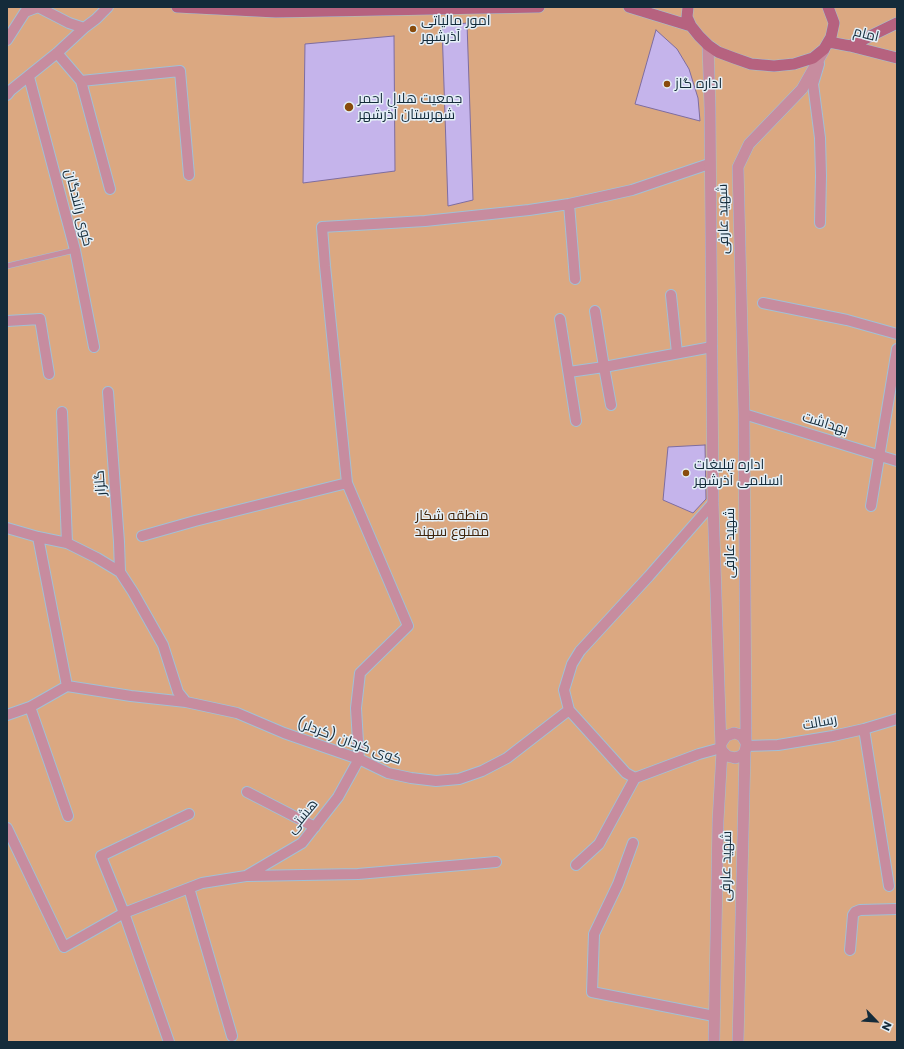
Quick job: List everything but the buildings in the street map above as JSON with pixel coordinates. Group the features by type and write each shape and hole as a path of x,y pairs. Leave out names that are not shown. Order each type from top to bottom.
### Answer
{"main road":[{"path":"177,7 276,12 538,7"},
{"path":"629,7 691,26"},
{"path":"688,7 687,17 691,26 708,45 718,52 751,64 774,66 794,64 813,58 826,45 833,30 834,23 828,7"},
{"path":"850,46 897,24"},
{"name":"امام","path":"826,45 850,46 897,58"}],"street":[{"path":"7,40 25,12 38,7 69,23 84,28"},
{"path":"7,95 108,7"},
{"name":"شهید عارفی","path":"708,45 710,109 709,164 713,503 722,747 718,821 714,1042"},
{"path":"820,223 820,138 813,84 826,45"},
{"name":"شهید عارفی","path":"738,1042 745,746 744,414 738,167 749,144 802,89 826,45"},
{"path":"57,53 81,81 110,189"},
{"path":"81,81 180,71 189,175"},
{"name":"کوی رانندگان","path":"29,76 75,250 94,347"},
{"path":"359,759 356,708 360,673 408,626 347,483 322,227 425,221 530,210 569,204 632,190 709,164"},
{"path":"569,204 575,279"},
{"path":"671,295 677,353"},
{"path":"763,303 847,320 897,334"},
{"path":"595,310 611,404"},
{"path":"7,321 40,319 49,374"},
{"path":"560,319 576,421"},
{"path":"569,372 712,347"},
{"path":"871,506 897,349"},
{"name":"گلزار","path":"108,392 120,572"},
{"path":"62,412 67,543"},
{"name":"بهداشت","path":"744,414 897,461"},
{"path":"142,536 195,521 347,483"},
{"path":"635,778 626,773 569,710 564,690 572,664 580,651 713,503"},
{"path":"7,528 38,537 67,543 97,558 120,572 163,645 178,692 186,702"},
{"path":"7,715 30,707 67,686 38,537"},
{"name":"کوی کردان (کردلر)","path":"67,686 131,696 186,702 237,713 284,734 359,759 388,773 436,781 459,780 482,771 507,758 569,710"},
{"path":"30,707 68,816"},
{"name":"رسالت","path":"745,746 778,745 833,736 897,719"},
{"path":"864,729 889,886"},
{"path":"734,733 742,736 745,746 742,756 735,758 727,756 722,747 726,736 734,733"},
{"path":"576,865 599,844 635,778 722,747"},
{"name":"هشتی","path":"7,828 64,947 124,912 202,883 246,876 302,843 338,797 359,759"},
{"path":"247,792 315,826"},
{"path":"169,1042 124,912 101,856 189,814"},
{"path":"633,843 618,884 594,934 592,992 714,1016"},
{"path":"246,876 358,874 496,862"},
{"path":"189,888 232,1036"},
{"path":"850,950 853,915 855,912 860,910 897,909"}],"lane":[{"path":"7,266 75,250"}],"green space":[{"name":"منطقه شکار ممنوع سهند","path":"7,7 897,7 897,1042 7,1042"}],"place":[{"name":"امور مالیاتی آذرشهر","path":"413,29"},
{"name":"اداره گاز","path":"667,84"},
{"name":"جمعیت هلال احمر شهرستان آذرشهر","path":"349,107"},
{"name":"اداره تبلیغات اسلامی آذرشهر","path":"686,473"}]}
